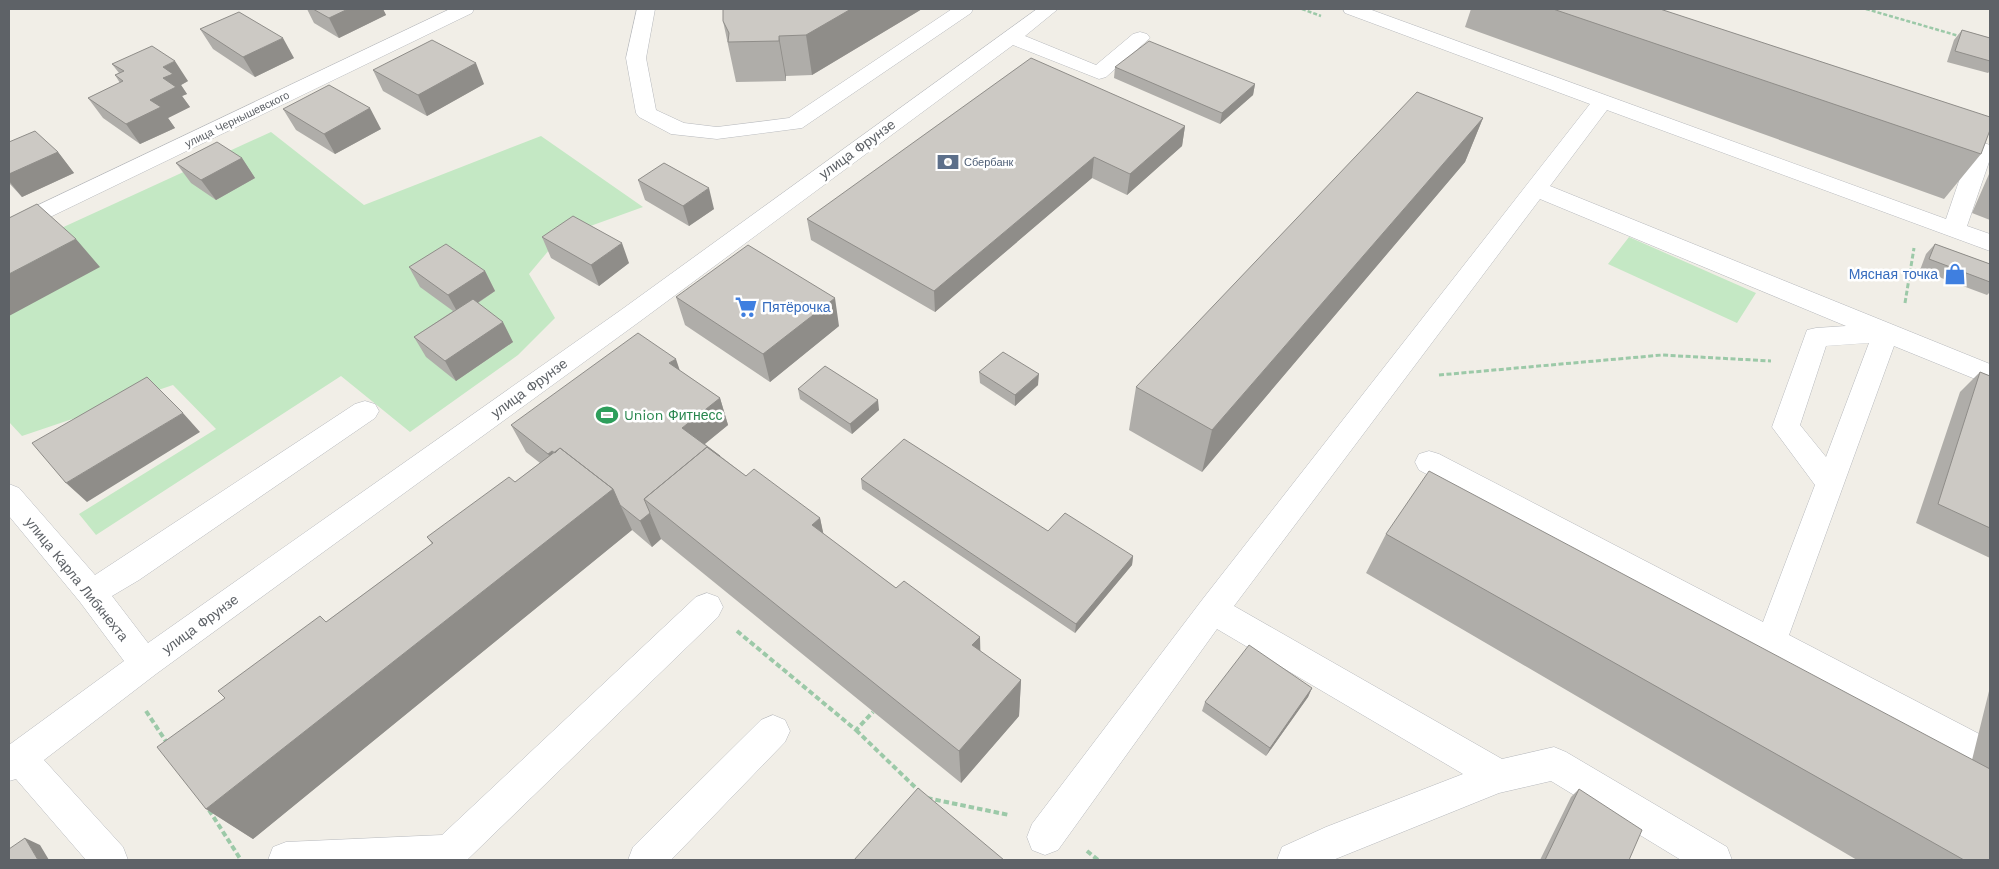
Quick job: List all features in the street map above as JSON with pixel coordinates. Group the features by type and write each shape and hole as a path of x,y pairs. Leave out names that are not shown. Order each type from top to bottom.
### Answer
{"street":[{"name":"улица Чернышевского","path":"9,228 465,9"},
{"path":"646,9 636,58 646,113 679,129 717,133 795,124 964,9"},
{"name":"улица Фрунзе","path":"14,761 145,664 630,316 1048,9"},
{"path":"1358,10 1990,243"},
{"path":"1010,37 1099,73 1140,38"},
{"path":"1050,831 1213,610 1604,101"},
{"path":"1954,230 1978,148"},
{"path":"1536,189 1990,375"},
{"path":"1830,483 1786,427 1816,337 1893,335"},
{"path":"1771,642 1830,483 1893,335"},
{"path":"91,593 128,571 365,411"},
{"path":"1429,462 1975,749"},
{"name":"улица Карла Либкнехта","path":"9,496 91,593 145,664"},
{"path":"286,860 451,857 708,606"},
{"path":"1213,610 1499,776"},
{"path":"646,860 773,732"},
{"path":"14,761 110,860"},
{"path":"1295,860 1326,845 1499,776 1554,764 1714,860"}],"path":[{"path":"1866,9 1962,37"},
{"path":"1893,335 1915,242"},
{"path":"1388,381 1523,366 1662,355 1808,362"},
{"path":"743,636 856,730 925,798 1050,831 1098,860"},
{"path":"145,664 143,705 169,746"},
{"path":"856,730 873,712"},
{"path":"205,803 242,860"}],"green space":[{"path":"271,132 364,205 541,136 643,207 560,237 529,274 555,318 518,355 410,432 341,376 96,535 79,514 216,429 173,385 22,436 9,422 9,252"},
{"path":"1629,237 1756,293 1737,323 1608,264"}],"building":[{"path":"313,9 348,9 329,18"},
{"path":"723,9 851,9 806,35 779,36 779,41 728,42 729,33 723,21"},
{"path":"1553,9 1660,9 1990,117 1990,130 1981,154"},
{"path":"239,12 283,38 243,57 200,29"},
{"path":"1962,30 1990,38 1990,61 1955,51"},
{"path":"432,40 476,63 418,95 373,70"},
{"path":"1149,41 1255,84 1222,113 1115,67"},
{"path":"152,46 175,61 163,67 173,74 163,78 176,87 150,100 161,107 126,124 88,98 123,81 115,75 124,71 112,64"},
{"path":"1031,58 1185,126 1130,174 1094,157 934,291 807,219"},
{"path":"329,85 370,108 324,134 283,109"},
{"path":"1417,92 1483,118 1212,430 1136,387"},
{"path":"35,131 58,152 9,174 9,142"},
{"path":"217,142 242,158 201,180 176,163"},
{"path":"664,163 709,188 683,206 638,180"},
{"path":"37,204 76,239 9,274 9,218"},
{"path":"573,216 622,243 591,265 542,237"},
{"path":"446,244 485,271 448,295 409,267"},
{"path":"1935,244 1990,264 1990,282 1929,259"},
{"path":"748,245 835,298 763,354 676,297"},
{"path":"473,299 503,322 445,361 414,337"},
{"path":"638,333 676,359 669,363 720,398 682,428 720,456 707,447 644,499 650,513 640,521 620,505 613,489 560,448 555,453 552,451 548,454 511,425"},
{"path":"1003,352 1039,374 1015,395 979,372"},
{"path":"825,366 878,400 850,424 798,389"},
{"path":"1980,372 1990,376 1990,528 1938,504"},
{"path":"147,377 183,413 66,483 32,443"},
{"path":"904,439 1048,531 1065,513 1133,556 1076,624 861,479"},
{"path":"707,447 746,476 754,469 820,518 812,525 896,588 904,581 980,637 972,645 1021,680 959,751 644,499"},
{"path":"560,448 613,489 206,809 157,747 225,698 218,691 320,616 326,622 433,543 427,537 509,477 515,482"},
{"path":"1429,471 1990,769 1990,860 1964,860 1386,534"},
{"path":"1249,645 1312,688 1270,748 1205,702"},
{"path":"918,788 1004,860 854,860"},
{"path":"1579,789 1642,830 1629,860 1545,860"},
{"path":"25,838 38,860 9,860 9,849"}],"place":[{"name":"Сбербанк","path":"948,162"},
{"name":"Мясная точка","path":"1955,274"},
{"name":"Пятёрочка","path":"746,307"},
{"name":"Union Фитнесс","path":"607,415"}]}
